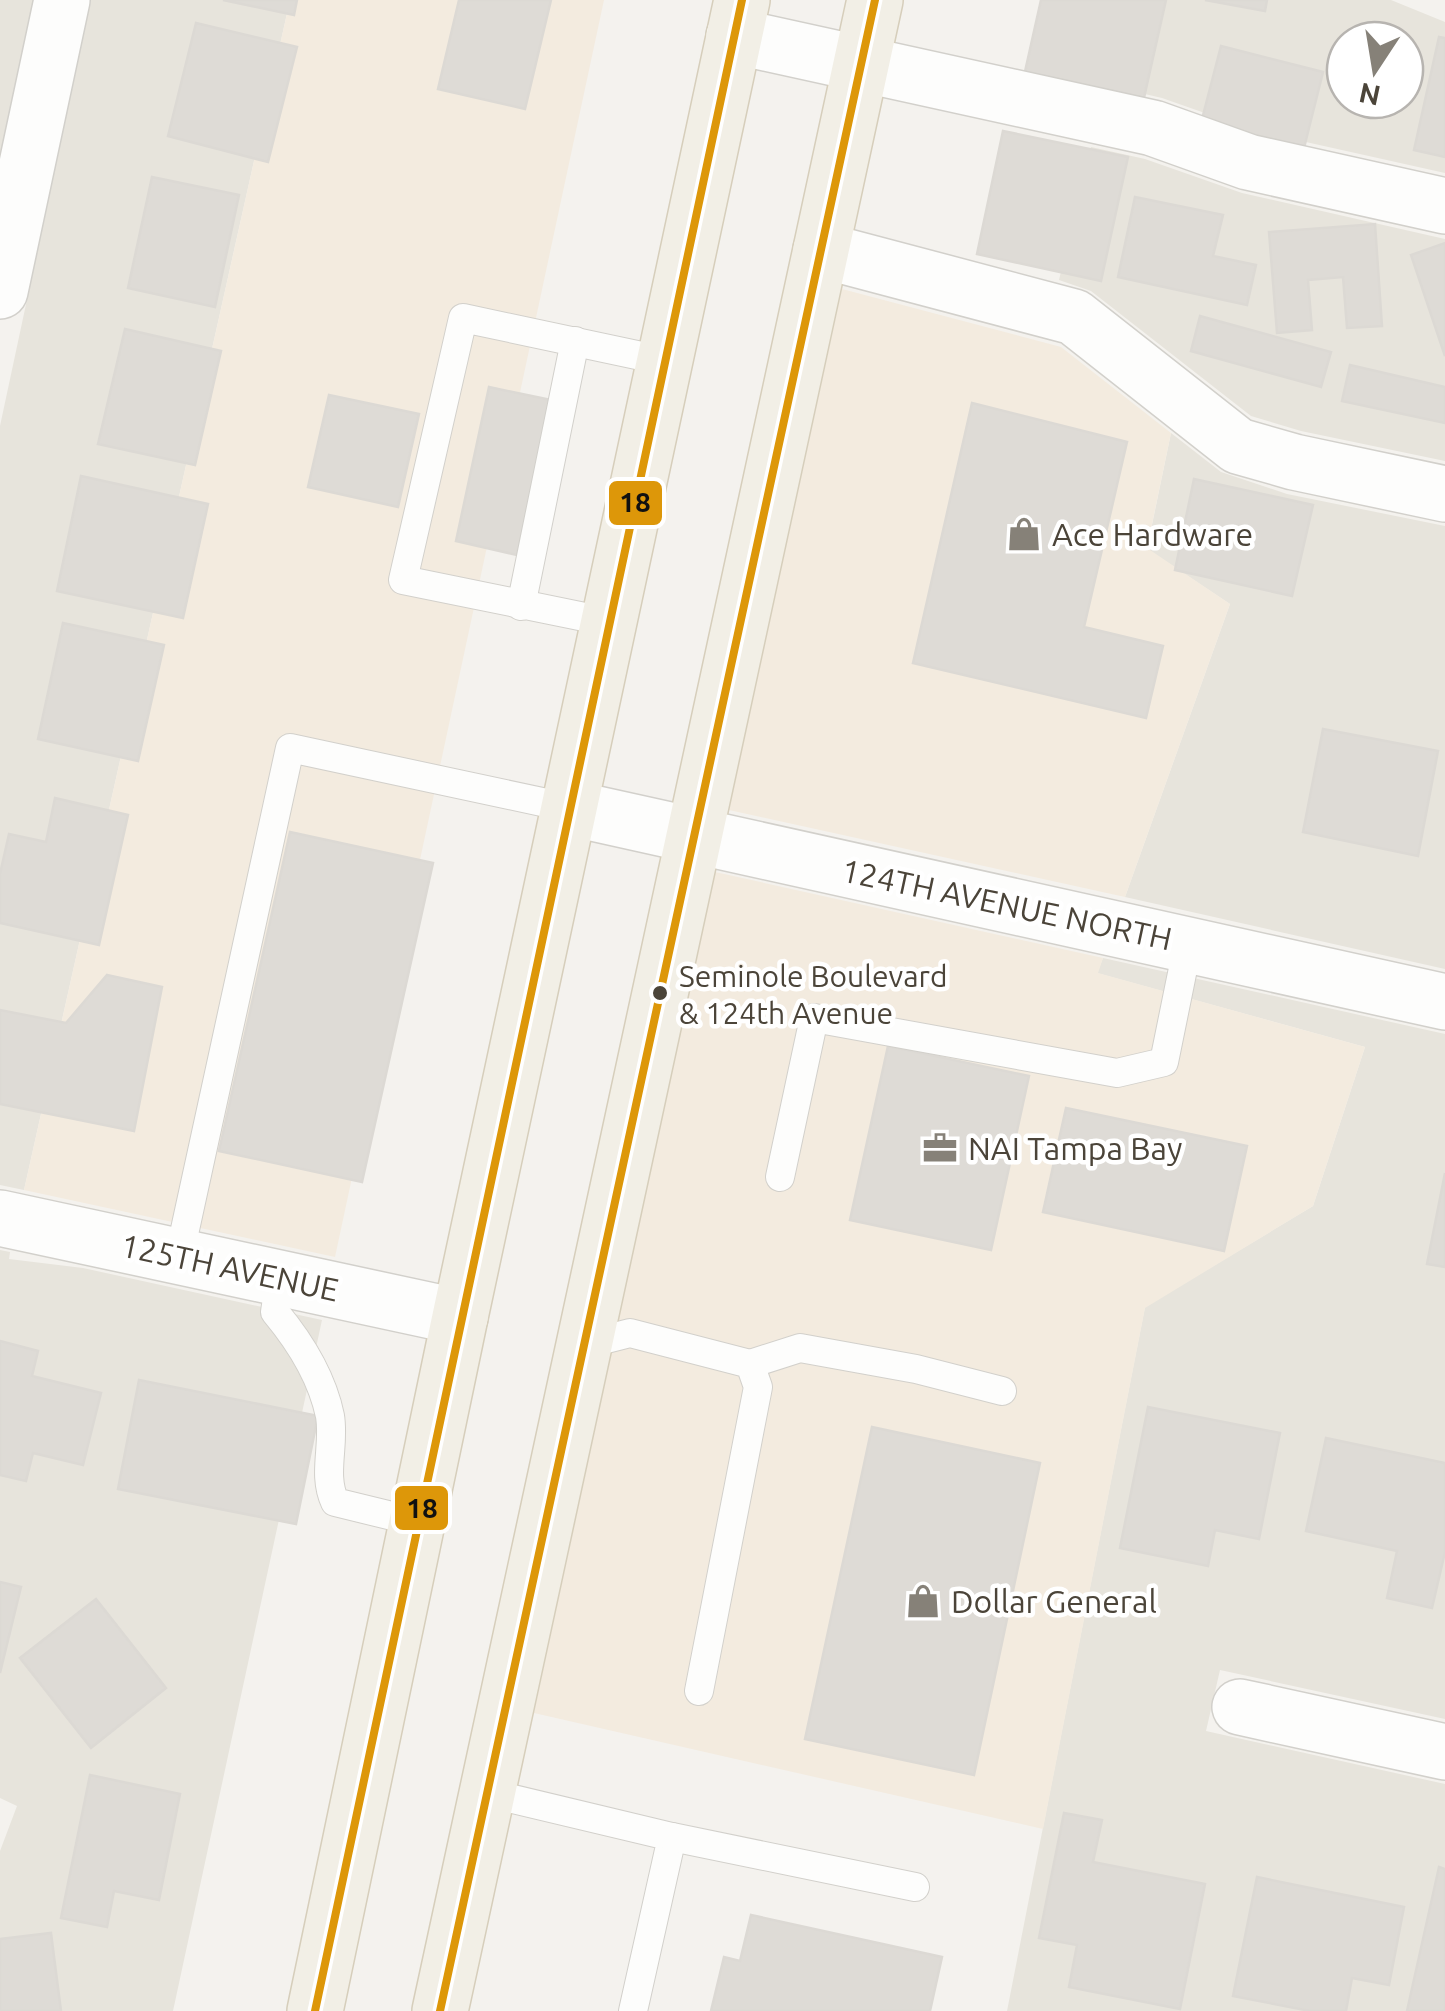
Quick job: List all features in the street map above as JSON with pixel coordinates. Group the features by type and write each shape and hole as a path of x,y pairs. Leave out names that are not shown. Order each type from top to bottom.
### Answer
{"main road":[{"path":"440,2011 875,0"},
{"path":"315,2011 738,18"}],"street":[{"path":"0,291 62,0"},
{"path":"738,18 861,66 1153,128 1248,162 1445,206"},
{"path":"821,250 1074,317 1238,446 1445,494"},
{"name":"124TH AVENUE NORTH","path":"570,808 1445,1002"},
{"name":"125TH AVENUE","path":"0,1218 460,1317"},
{"path":"1240,1707 1445,1752"}],"lane":[{"path":"609,622 403,580 462,318 666,360"},
{"path":"521,606 575,341"},
{"path":"179,1256 290,748 570,808"},
{"path":"780,1177 814,1018 1116,1073 1164,1062 1188,944"},
{"path":"280,1278 276,1312 304,1346 330,1417 328,1486 335,1502 417,1522"},
{"path":"583,1345 630,1333 750,1364 800,1348 916,1368 1002,1392"},
{"path":"699,1691 758,1387 750,1364"},
{"path":"488,1793 914,1887"},
{"path":"632,2011 672,1836"}],"shaded area":[{"path":"0,0 33,0 0,155"},
{"path":"91,0 290,0 24,1190 0,1185 0,426"},
{"path":"290,0 604,0 335,1257 24,1190"},
{"path":"1125,0 1391,0 1445,22 1445,173 1256,131 1162,98 1106,85"},
{"path":"1091,147 1145,159 1242,193 1445,239 1445,461 1301,431 1251,416 1091,291 1059,280"},
{"path":"842,289 1061,347 1171,433 1147,548 1230,604 1125,897 729,810"},
{"path":"1171,433 1221,472 1287,494 1445,526 1445,969 1125,897 1230,604 1147,549"},
{"path":"715,872 1103,958 1098,973 1365,1047 1313,1206 1145,1308 1043,1829 534,1713"},
{"path":"1103,958 1445,1034 1445,1719 1220,1670 1206,1731 1445,1784 1445,2011 1007,2011 1145,1307 1313,1206 1365,1047 1097,973"},
{"path":"0,1250 10,1252 9,1259 83,1268 322,1320 173,2011 0,2011 0,1851 17,1806 0,1798"}],"building":[{"path":"223,0 297,0 294,15"},
{"path":"459,0 551,0 525,109 438,89"},
{"path":"1041,0 1166,0 1141,111 1022,85"},
{"path":"1205,0 1267,0 1265,11"},
{"path":"196,23 297,47 268,162 168,136"},
{"path":"1439,37 1445,38 1445,157 1414,150 1421,120 1425,120 1425,100"},
{"path":"1221,46 1323,72 1304,148 1201,123"},
{"path":"1003,131 1128,157 1101,281 977,254"},
{"path":"152,177 239,195 215,307 128,288"},
{"path":"1135,197 1223,215 1213,256 1256,265 1247,305 1118,277"},
{"path":"1375,224 1382,326 1347,328 1343,277 1308,280 1312,330 1277,333 1269,232"},
{"path":"1445,243 1445,356 1411,255"},
{"path":"1200,316 1331,352 1321,387 1191,351"},
{"path":"125,329 221,351 195,465 98,444"},
{"path":"1350,365 1445,387 1445,423 1342,401"},
{"path":"489,387 551,400 517,555 456,541"},
{"path":"329,395 419,414 398,507 308,487"},
{"name":"Ace Hardware","path":"972,403 1127,442 1084,627 1163,646 1146,718 913,663"},
{"path":"81,476 208,504 183,618 57,591"},
{"path":"1194,479 1313,505 1292,596 1175,570"},
{"path":"63,623 164,645 138,761 38,739"},
{"path":"1323,729 1438,751 1418,856 1303,832"},
{"path":"55,798 128,815 99,945 0,923 0,874 9,834 46,842"},
{"path":"290,832 433,863 362,1182 219,1151"},
{"path":"107,975 162,987 134,1131 0,1104 0,1010 66,1023"},
{"name":"NAI Tampa Bay","path":"888,1046 1029,1076 991,1250 850,1220"},
{"path":"1066,1108 1247,1146 1224,1251 1043,1212"},
{"path":"1445,1173 1445,1267 1427,1264"},
{"path":"0,1341 38,1351 32,1376 101,1393 83,1465 33,1453 26,1481 0,1475"},
{"path":"139,1380 318,1416 296,1524 118,1489"},
{"path":"1148,1407 1280,1433 1259,1539 1215,1530 1208,1566 1120,1548"},
{"name":"Dollar General","path":"872,1427 1040,1463 974,1775 805,1739"},
{"path":"1326,1438 1445,1463 1445,1552 1432,1608 1387,1598 1397,1551 1306,1531"},
{"path":"0,1582 21,1587 0,1673"},
{"path":"96,1599 166,1688 91,1748 20,1658"},
{"path":"90,1775 180,1794 159,1900 114,1891 107,1927 61,1918"},
{"path":"1064,1813 1102,1820 1093,1862 1205,1884 1180,2009 1069,1987 1077,1945 1039,1938"},
{"path":"1439,1867 1445,1869 1445,2011 1407,2011"},
{"path":"1257,1877 1404,1907 1389,1985 1352,1978 1346,2011 1310,2011 1233,1996"},
{"path":"751,1915 942,1957 930,2011 711,2011 724,1957 740,1961"},
{"path":"51,1933 61,2011 0,2011 0,1939"}],"transit line":[{"name":"18","path":"315,2011 742,0"},
{"name":"18","path":"440,2011 875,0"}],"place":[{"name":"Ace Hardware","path":"1024,534"},
{"name":"Seminole Boulevard & 124th Avenue","path":"660,993"},
{"name":"NAI Tampa Bay","path":"940,1148"},
{"name":"Dollar General","path":"923,1601"}]}
